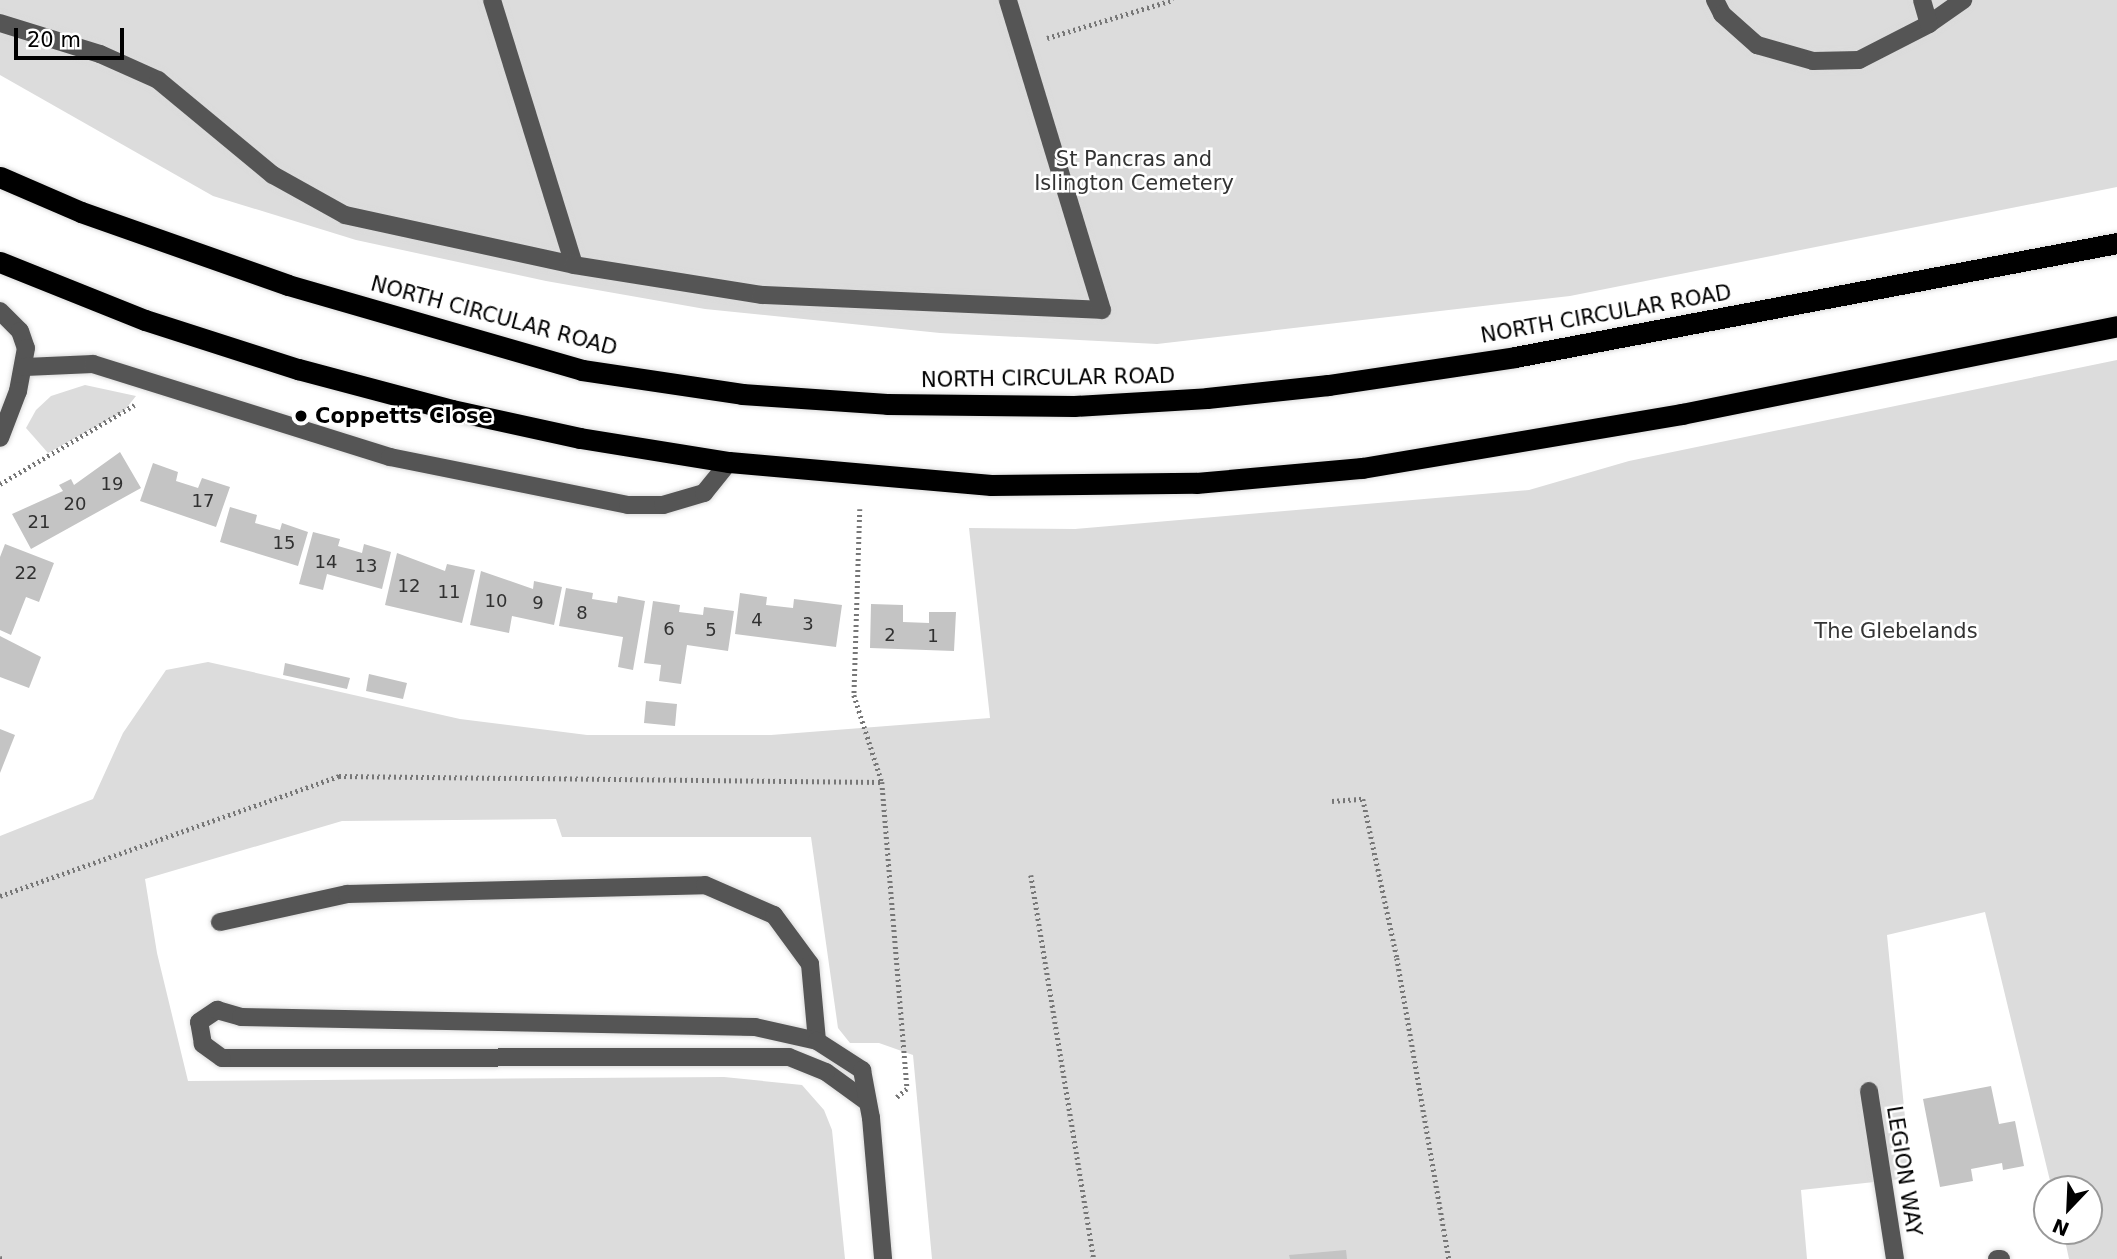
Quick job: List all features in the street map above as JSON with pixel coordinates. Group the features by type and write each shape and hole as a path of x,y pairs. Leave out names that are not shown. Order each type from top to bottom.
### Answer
{"highway":[{"name":"NORTH CIRCULAR ROAD","path":"0,177 81,212 288,285 582,370 742,394 887,404 1074,406 1207,398 1328,385 1515,358 2117,243"},
{"path":"0,262 145,320 324,376 580,438 729,462 991,485 1196,483 1362,468 1643,421 2117,326"}],"street":[{"path":"492,0 575,265"},
{"path":"0,23 100,54 158,80 273,175 345,215 575,265 762,295 1102,310 1008,0"},
{"path":"1715,0 1722,14 1757,46 1813,61 1859,60 1929,24 1963,0"},
{"path":"1922,0 1929,24"},
{"path":"0,311 20,331 26,348 25,366 0,438"},
{"path":"25,366 93,364 390,457 628,505 663,505 704,493 729,462"},
{"path":"220,922 347,894 705,886 774,915 810,964 817,1041"},
{"path":"869,1110 826,1072 789,1057 222,1058 203,1044 198,1022 217,1010 241,1017 755,1027 817,1041 862,1070 869,1110 883,1259"},
{"name":"LEGION WAY","path":"1869,1090 1895,1259"}],"path":[{"path":"1022,45 1173,0"},
{"path":"0,484 125,414 145,394"},
{"path":"860,509 854,695 882,782 907,1089 869,1110"},
{"path":"0,896 339,776 882,782"},
{"path":"1332,801 1363,799 1397,958 1449,1259"},
{"path":"1031,875 1094,1259"}],"green space":[{"name":"St Pancras and Islington Cemetery","path":"0,0 2117,0 2117,187 1570,296 1157,344 940,333 705,309 546,281 356,240 213,196 0,75"},
{"name":"The Glebelands","path":"2117,360 2117,1259 2069,1259 2066,1245 2103,1245 2103,1175 2049,1175 1985,912 1887,935 1911,1178 1801,1190 1807,1259 932,1259 913,1055 879,1043 850,1043 838,1028 811,837 562,837 556,819 342,821 145,879 157,953 188,1081 724,1077 802,1085 824,1110 832,1130 845,1259 0,1259 0,836 93,799 123,733 166,670 208,662 460,719 587,735 771,735 990,718 969,528 1075,529 1529,490 1629,461"},
{"path":"85,385 136,396 124,411 48,453 26,428 36,410 51,396"}],"building":[{"path":"120,452 141,488 31,549 12,514 63,491 59,485 71,479 74,485"},
{"path":"153,463 178,472 176,481 198,488 202,478 230,487 216,527 140,501"},
{"path":"230,507 257,515 255,523 280,530 282,523 308,532 298,566 220,542"},
{"path":"313,532 340,539 338,546 362,553 364,544 391,552 382,589 327,574 323,590 299,584"},
{"path":"5,544 54,563 39,602 26,597 11,635 0,630 0,557"},
{"path":"397,553 445,571 447,564 475,570 462,623 385,605"},
{"path":"481,571 533,589 534,581 562,587 554,625 512,616 509,633 470,625"},
{"path":"566,588 593,593 592,599 617,603 618,596 645,601 633,670 618,667 623,637 559,626"},
{"path":"740,593 767,597 766,605 793,608 794,599 842,605 836,647 735,634"},
{"path":"653,601 680,605 679,612 703,615 704,607 734,611 728,651 687,645 681,684 659,681 661,665 644,663"},
{"path":"871,604 903,605 903,622 929,623 929,612 956,612 954,651 870,648"},
{"path":"0,636 41,657 29,688 0,677"},
{"path":"285,663 350,678 347,689 283,675"},
{"path":"369,674 407,683 403,699 366,691"},
{"path":"646,701 677,704 675,726 644,723"},
{"path":"0,729 15,735 0,773"},
{"path":"1991,1086 1999,1124 2015,1121 2024,1166 2003,1170 2002,1163 1971,1169 1973,1181 1940,1187 1923,1099"},
{"path":"1346,1250 1347,1259 1290,1259 1289,1255"}],"place":[{"name":"Coppetts Close","path":"301,416"}]}
